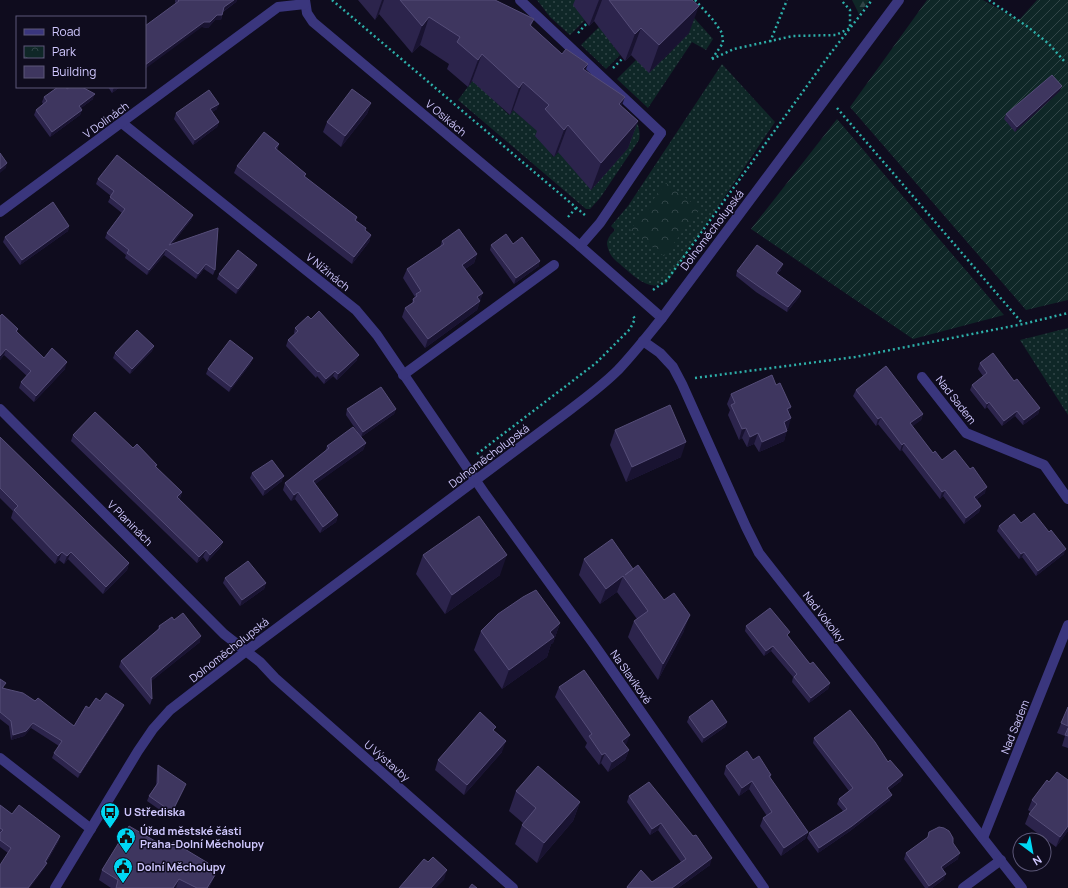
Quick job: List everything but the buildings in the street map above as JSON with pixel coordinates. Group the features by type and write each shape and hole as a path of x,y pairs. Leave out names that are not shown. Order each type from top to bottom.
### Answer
{"street":[{"path":"520,0 661,133 600,223 580,246"},
{"name":"Dolnoměcholupská","path":"55,888 138,751 170,710 245,652 588,396 617,371 662,318 899,0"},
{"name":"V Dolinách","path":"0,212 278,7 305,2"},
{"name":"V Osikách","path":"305,2 307,13 313,22 580,246 662,318"},
{"name":"V Nížinách","path":"122,123 356,310 377,335 476,480"},
{"path":"403,375 554,265"},
{"name":"Nad Vokolky","path":"643,341 660,353 673,367 759,553 1022,888"},
{"name":"Nad Sadem","path":"922,377 966,433 1044,465 1068,499"},
{"name":"V Planinách","path":"0,409 224,634 245,652"},
{"name":"Na Slavíkově","path":"476,480 593,643 764,888"},
{"name":"Nad Sadem","path":"983,838 1068,625"},
{"name":"U Výstavby","path":"245,652 260,662 281,684 513,888"},
{"path":"0,758 90,829"},
{"path":"963,888 1001,860"}],"path":[{"path":"332,0 586,217 590,215"},
{"path":"695,0 714,21 722,33 723,43 712,59 734,49 793,36 836,35 850,28"},
{"path":"770,42 787,0"},
{"path":"841,0 850,10 850,28"},
{"path":"633,316 653,290 667,280 826,60 872,0"},
{"path":"989,0 1044,39 1065,62"},
{"path":"827,96 1023,324"},
{"path":"558,228 576,208"},
{"path":"465,463 596,363 630,329 635,319 630,309"},
{"path":"682,384 696,378 855,357 1023,324 1068,313"}],"green space":[{"path":"537,0 576,0 574,5 585,20 570,35 550,17"},
{"path":"678,0 713,39 706,50 692,42 648,108 617,79 636,60 663,60 689,33"},
{"path":"852,0 870,0 859,14"},
{"path":"927,0 983,0 1019,20 1037,0 1068,0 1068,300 1026,310 850,107"},
{"path":"601,25 609,40 620,55 606,69 581,45"},
{"path":"722,64 775,122 666,284 663,282 658,285 647,284 616,261 612,256 607,246 609,237 615,230 611,226 628,206"},
{"path":"473,80 509,115 513,110 539,132 553,157 560,151 591,190 628,148 615,136 633,116 639,127 639,140 600,198 590,209 586,209 458,100"},
{"path":"837,119 1004,315 913,339 751,229"},
{"path":"666,183 700,209 664,256 630,230"},
{"path":"1068,328 1068,415 1020,340"}],"place":[{"name":"U Střediska","path":"110,829"},
{"name":"Úřad městské části Praha-Dolní Měcholupy","path":"126,854"},
{"name":"Dolní Měcholupy","path":"123,884"}]}
